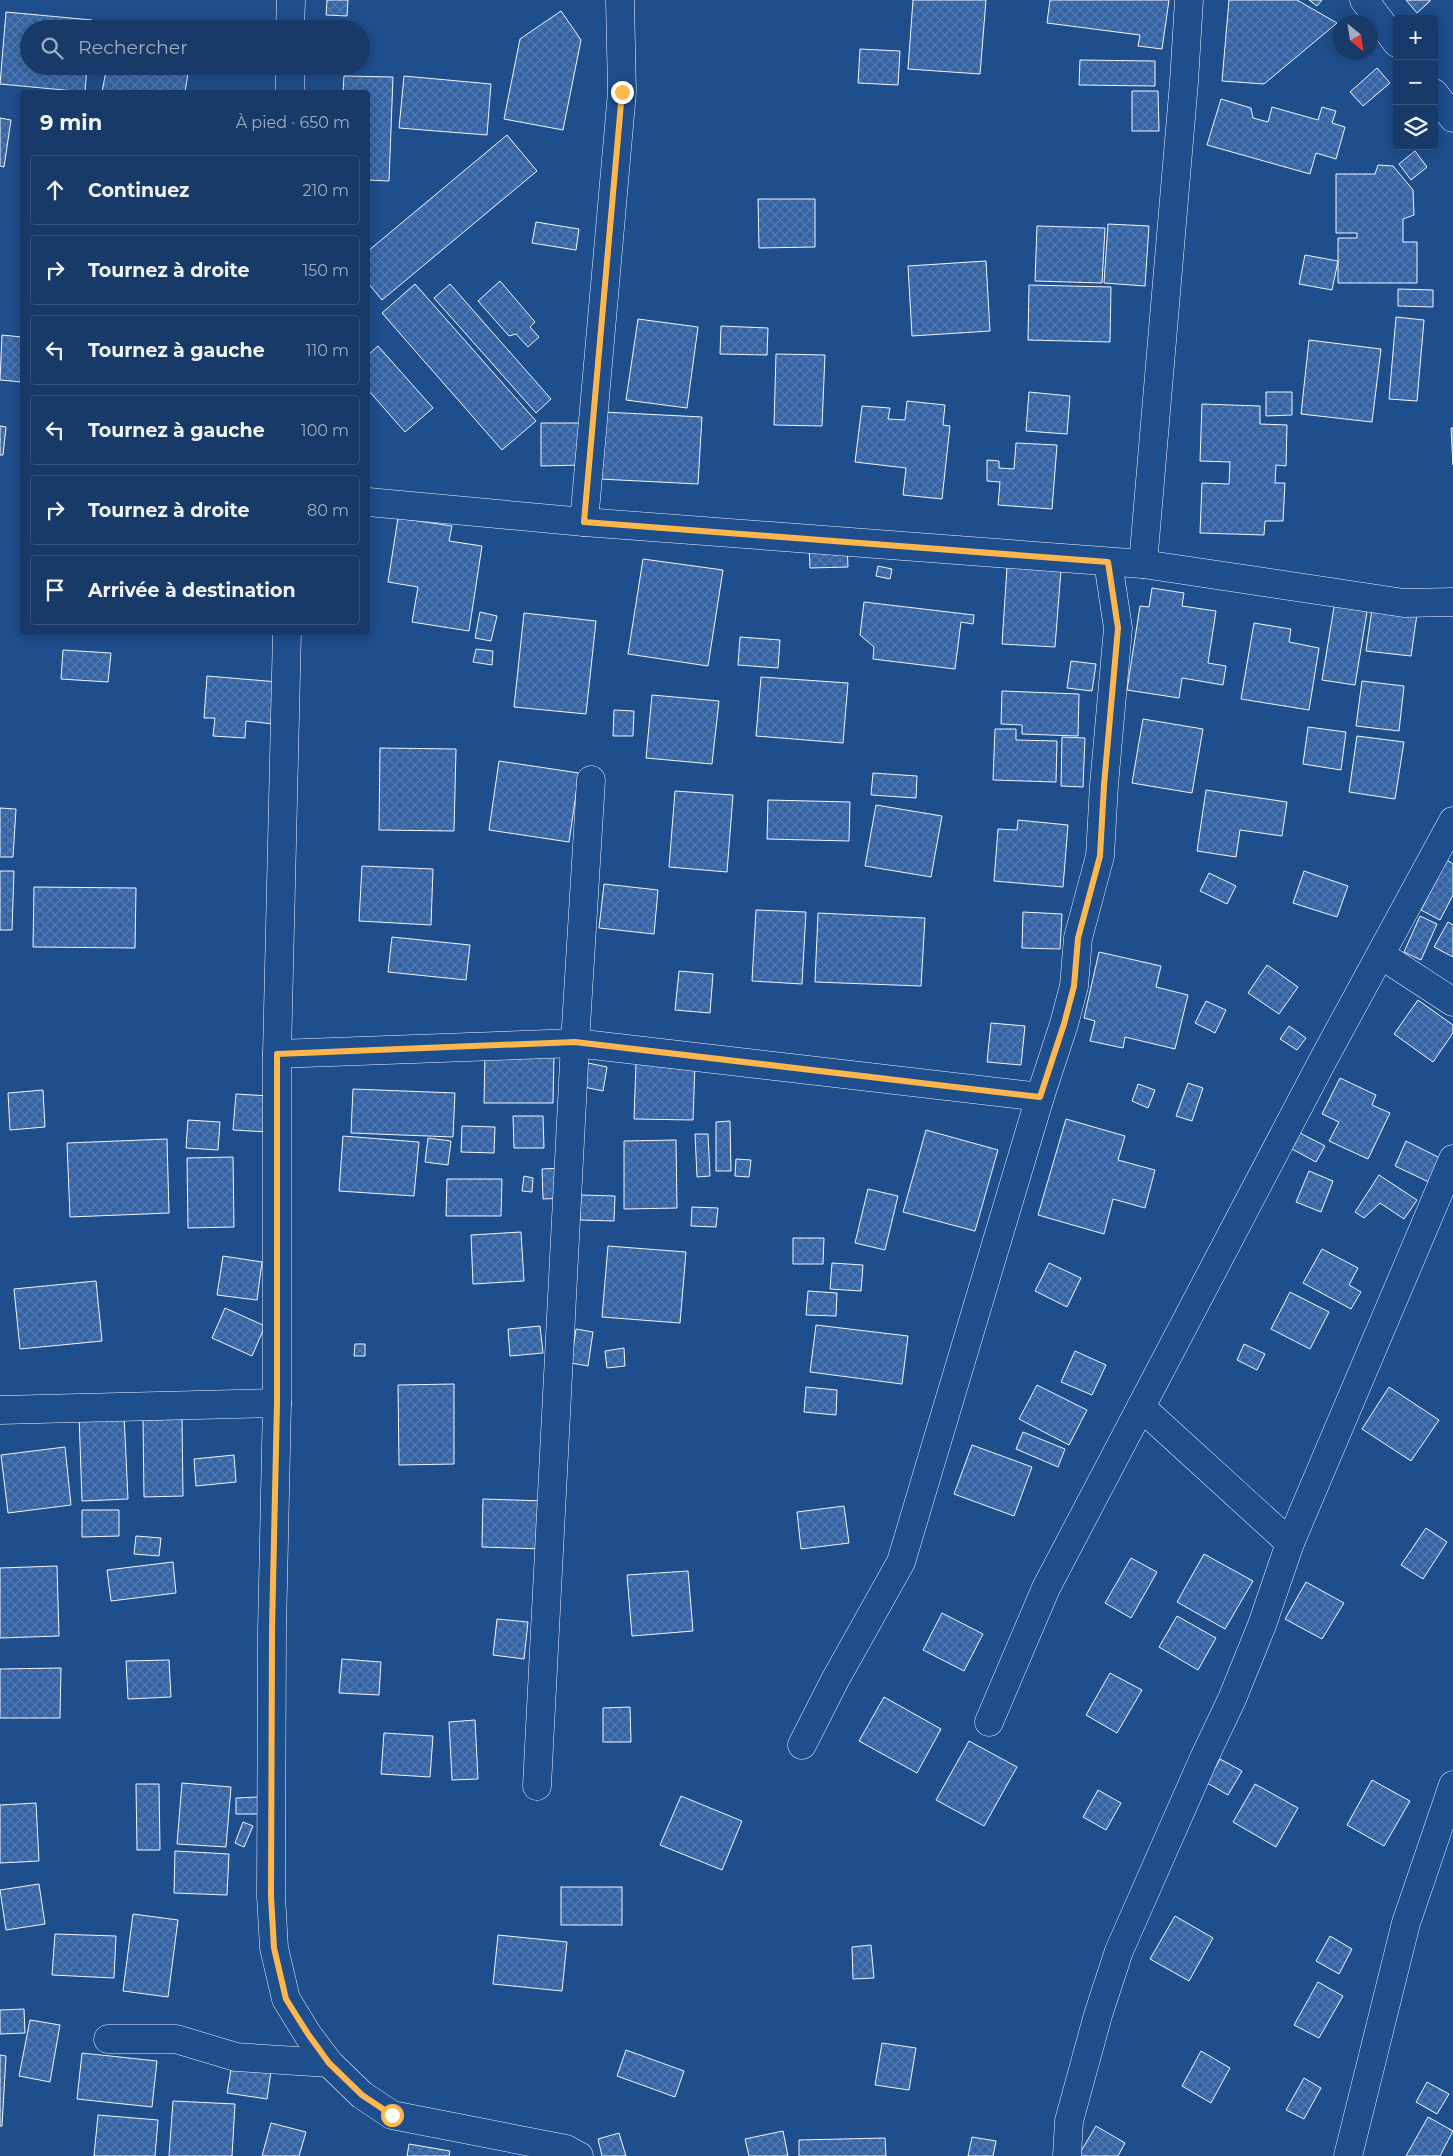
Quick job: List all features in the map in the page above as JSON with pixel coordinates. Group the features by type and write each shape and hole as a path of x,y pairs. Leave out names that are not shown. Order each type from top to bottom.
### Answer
{"street":[{"path":"290,20 291,0"},
{"path":"584,522 622,92 620,0"},
{"path":"1143,564 1184,82 1189,0"},
{"path":"1364,0 1393,38"},
{"path":"290,75 290,90"},
{"path":"1438,98 1453,118"},
{"path":"370,502 584,522 1143,564 1404,603 1453,602"},
{"path":"802,1745 835,1680 902,1562 1074,986 1078,938 1100,856 1104,785 1118,628 1108,562"},
{"path":"287,635 277,1054 277,1403 272,1630 271,1896 274,1948 286,1999 329,2063 362,2095 392,2115 566,2149 579,2156"},
{"path":"537,1786 575,1042 591,780"},
{"path":"989,1722 1046,1588 1453,821"},
{"path":"1381,955 1453,1002"},
{"path":"277,1054 575,1042 1040,1097"},
{"path":"1067,2156 1069,2120 1098,2015 1119,1951 1232,1699 1262,1625 1290,1543 1453,1159"},
{"path":"0,1410 277,1403"},
{"path":"1142,1406 1290,1543"},
{"path":"1348,2156 1406,1923 1453,1785"},
{"path":"108,2039 176,2039 236,2057 329,2063"}],"building":[{"path":"327,0 348,0 347,16 326,15"},
{"path":"913,0 986,0 980,74 908,69"},
{"path":"1050,0 1169,0 1162,49 1138,46 1140,35 1047,23"},
{"path":"1229,0 1297,0 1333,21 1333,26 1264,84 1222,81"},
{"path":"1309,0 1322,0 1317,6"},
{"path":"1406,0 1430,0 1430,1 1417,13"},
{"path":"561,11 581,40 563,130 504,119 520,39"},
{"path":"6,12 92,20 20,20 20,75 86,75 85,90 64,90 0,84"},
{"path":"860,49 900,51 898,85 858,83"},
{"path":"1080,60 1155,61 1155,86 1079,85"},
{"path":"1377,68 1390,83 1363,106 1350,92"},
{"path":"105,75 188,75 185,90 102,90"},
{"path":"344,76 393,77 389,181 370,180 370,90 343,90"},
{"path":"404,76 491,84 487,135 399,128"},
{"path":"1132,91 1158,91 1159,131 1132,131"},
{"path":"1221,99 1251,108 1253,118 1268,122 1272,107 1318,120 1322,107 1336,111 1332,123 1345,127 1336,159 1316,153 1310,174 1207,145"},
{"path":"0,118 11,120 4,167 0,166"},
{"path":"507,135 537,171 382,300 370,285 370,249"},
{"path":"1415,151 1427,167 1411,180 1399,164"},
{"path":"1378,165 1393,166 1413,190 1414,215 1403,219 1403,242 1417,242 1417,283 1338,283 1338,238 1357,238 1357,233 1336,233 1336,174 1375,174"},
{"path":"758,199 815,199 815,247 759,248"},
{"path":"536,222 579,229 576,250 532,243"},
{"path":"1108,224 1149,226 1145,286 1104,283"},
{"path":"1037,226 1105,228 1102,283 1035,281"},
{"path":"1305,255 1338,261 1332,290 1299,284"},
{"path":"986,261 990,331 912,336 908,266"},
{"path":"500,281 535,322 530,327 539,337 528,347 516,334 509,336 478,301"},
{"path":"415,284 536,421 502,450 382,313"},
{"path":"450,284 551,399 536,413 434,298"},
{"path":"1029,285 1111,287 1110,342 1028,340"},
{"path":"1398,289 1433,290 1433,307 1398,306"},
{"path":"1396,317 1424,320 1417,401 1389,399"},
{"path":"638,319 698,327 687,408 626,400"},
{"path":"721,326 768,328 767,355 720,354"},
{"path":"2,335 20,337 20,382 0,380"},
{"path":"1309,340 1381,349 1372,422 1301,414"},
{"path":"378,346 433,408 405,432 370,392 370,353"},
{"path":"776,354 825,355 822,426 774,425"},
{"path":"1029,392 1070,396 1067,434 1026,431"},
{"path":"1266,392 1292,392 1292,415 1266,416"},
{"path":"907,401 945,405 943,425 950,426 942,499 903,495 906,468 855,462 862,406 890,408 888,419 905,420"},
{"path":"1202,404 1260,406 1260,424 1287,425 1286,466 1276,465 1275,483 1285,483 1283,521 1265,521 1264,535 1200,533 1202,483 1229,484 1230,462 1200,461"},
{"path":"604,412 702,417 698,484 600,479"},
{"path":"541,423 580,423 581,465 541,466"},
{"path":"0,426 6,427 3,455 0,455"},
{"path":"1451,428 1453,428 1453,465"},
{"path":"1016,443 1057,445 1052,509 998,505 1000,482 987,481 987,460 999,461 999,468 1014,469"},
{"path":"398,518 452,526 449,541 482,546 469,631 412,622 418,587 388,582"},
{"path":"847,545 848,567 810,568 809,546"},
{"path":"643,559 723,570 708,666 628,654"},
{"path":"878,566 892,569 890,579 876,576"},
{"path":"1007,567 1061,570 1055,647 1002,644"},
{"path":"1152,588 1184,593 1182,606 1216,611 1208,663 1226,666 1223,685 1182,678 1179,698 1127,690 1140,606 1149,607"},
{"path":"1335,601 1368,606 1355,685 1322,680"},
{"path":"864,602 974,615 973,624 961,622 955,669 873,659 874,647 860,635"},
{"path":"1372,609 1417,614 1411,656 1366,651"},
{"path":"480,612 497,616 491,641 475,638"},
{"path":"524,613 596,621 586,714 514,707"},
{"path":"1254,623 1291,629 1289,642 1319,648 1309,710 1241,699"},
{"path":"740,637 780,640 778,668 738,665"},
{"path":"476,649 493,651 492,665 473,662"},
{"path":"63,650 111,653 108,682 61,679"},
{"path":"1071,661 1096,664 1092,691 1067,688"},
{"path":"207,676 278,682 274,724 246,721 245,738 213,736 215,718 204,718"},
{"path":"761,677 848,683 843,743 756,736"},
{"path":"1362,681 1404,686 1399,731 1356,726"},
{"path":"1002,691 1079,694 1078,736 1022,734 1022,725 1001,724"},
{"path":"652,695 719,701 712,764 646,758"},
{"path":"614,710 634,711 633,736 613,736"},
{"path":"1143,719 1203,729 1192,793 1132,783"},
{"path":"1308,727 1346,732 1341,770 1303,764"},
{"path":"995,729 1016,729 1016,740 1057,741 1056,782 993,780"},
{"path":"1357,736 1404,742 1395,799 1349,792"},
{"path":"1062,737 1085,738 1083,787 1061,786"},
{"path":"380,748 456,749 454,831 379,830"},
{"path":"499,761 579,773 569,842 489,830"},
{"path":"873,773 917,776 916,798 871,795"},
{"path":"1206,790 1287,802 1282,836 1240,830 1236,857 1197,851"},
{"path":"675,791 733,795 727,872 669,867"},
{"path":"768,800 850,802 849,841 767,839"},
{"path":"876,805 942,816 931,877 865,866"},
{"path":"0,808 16,809 13,857 0,857"},
{"path":"1018,820 1068,825 1063,887 994,881 998,829 1017,830"},
{"path":"1447,860 1453,864 1453,895 1440,920 1421,910"},
{"path":"362,866 433,869 431,925 359,921"},
{"path":"0,871 14,871 12,930 0,930"},
{"path":"1304,871 1348,886 1337,917 1293,903"},
{"path":"1209,873 1236,886 1227,904 1200,891"},
{"path":"604,884 658,890 654,934 599,928"},
{"path":"34,887 136,888 135,948 33,947"},
{"path":"756,910 806,912 802,984 752,981"},
{"path":"1023,912 1062,914 1060,949 1022,948"},
{"path":"818,913 925,918 921,986 815,982"},
{"path":"1420,916 1437,924 1421,960 1404,952"},
{"path":"1448,922 1453,925 1453,957 1434,947"},
{"path":"392,937 470,945 466,980 388,972"},
{"path":"1099,952 1161,966 1156,987 1188,995 1175,1049 1125,1037 1123,1048 1090,1041 1095,1021 1084,1018"},
{"path":"1267,965 1298,987 1279,1014 1248,993"},
{"path":"679,971 713,974 710,1013 675,1010"},
{"path":"1418,1000 1453,1025 1453,1033 1433,1062 1394,1034"},
{"path":"1206,1001 1226,1010 1215,1033 1195,1023"},
{"path":"991,1023 1025,1026 1021,1065 987,1062"},
{"path":"1289,1026 1306,1038 1297,1050 1280,1039"},
{"path":"485,1053 554,1053 553,1103 484,1103"},
{"path":"588,1063 607,1067 603,1091 584,1087"},
{"path":"636,1063 695,1064 693,1120 634,1119"},
{"path":"1340,1078 1376,1095 1372,1105 1390,1113 1368,1159 1329,1141 1339,1122 1322,1114"},
{"path":"1188,1083 1203,1088 1192,1121 1176,1116"},
{"path":"1138,1084 1155,1090 1148,1108 1132,1101"},
{"path":"353,1089 455,1093 453,1137 351,1133"},
{"path":"43,1090 45,1127 10,1130 8,1093"},
{"path":"236,1094 270,1096 268,1132 233,1130"},
{"path":"513,1116 543,1116 544,1148 514,1148"},
{"path":"1066,1119 1125,1136 1118,1160 1155,1170 1145,1208 1113,1199 1104,1234 1038,1215"},
{"path":"188,1120 220,1122 218,1150 186,1148"},
{"path":"730,1121 731,1171 716,1171 716,1122"},
{"path":"462,1126 495,1127 494,1153 461,1152"},
{"path":"926,1130 998,1150 975,1231 903,1212"},
{"path":"1300,1133 1325,1146 1316,1162 1292,1149"},
{"path":"695,1134 708,1134 710,1176 697,1177"},
{"path":"343,1136 419,1142 414,1196 339,1191"},
{"path":"428,1138 451,1141 448,1165 425,1162"},
{"path":"167,1139 169,1213 70,1217 67,1143"},
{"path":"676,1140 677,1208 624,1209 624,1141"},
{"path":"1406,1141 1442,1159 1431,1183 1395,1166"},
{"path":"233,1157 234,1227 188,1228 187,1158"},
{"path":"736,1159 751,1160 749,1177 735,1176"},
{"path":"564,1168 565,1198 543,1199 542,1169"},
{"path":"1309,1171 1333,1181 1321,1212 1296,1202"},
{"path":"1379,1175 1417,1200 1404,1219 1380,1203 1364,1218 1355,1212"},
{"path":"524,1176 533,1178 532,1192 522,1191"},
{"path":"447,1179 502,1179 501,1216 446,1216"},
{"path":"868,1189 898,1196 885,1250 855,1243"},
{"path":"581,1195 615,1196 614,1221 580,1220"},
{"path":"692,1207 718,1208 716,1227 691,1226"},
{"path":"521,1232 524,1281 473,1284 471,1235"},
{"path":"793,1238 824,1238 823,1264 793,1264"},
{"path":"608,1246 686,1252 680,1323 602,1317"},
{"path":"1322,1249 1358,1268 1349,1285 1361,1292 1351,1309 1303,1283"},
{"path":"223,1256 262,1262 257,1300 217,1295"},
{"path":"832,1263 863,1265 861,1291 830,1289"},
{"path":"1049,1263 1081,1278 1067,1307 1035,1291"},
{"path":"96,1281 102,1341 20,1349 14,1289"},
{"path":"808,1291 837,1293 836,1316 806,1315"},
{"path":"1290,1292 1329,1312 1310,1349 1271,1329"},
{"path":"225,1308 265,1326 252,1356 212,1338"},
{"path":"816,1325 908,1336 902,1384 810,1372"},
{"path":"540,1326 543,1353 510,1356 508,1329"},
{"path":"576,1329 593,1332 588,1366 571,1363"},
{"path":"355,1344 365,1344 365,1356 354,1356"},
{"path":"1244,1344 1265,1354 1257,1370 1237,1360"},
{"path":"624,1348 625,1366 607,1368 605,1351"},
{"path":"1075,1351 1106,1365 1092,1395 1061,1382"},
{"path":"454,1384 454,1464 399,1465 398,1385"},
{"path":"1037,1385 1087,1410 1069,1445 1019,1419"},
{"path":"806,1387 837,1390 836,1415 804,1412"},
{"path":"1389,1387 1439,1420 1411,1461 1362,1429"},
{"path":"124,1414 128,1499 82,1501 79,1415"},
{"path":"182,1419 183,1496 144,1497 143,1420"},
{"path":"1023,1432 1065,1449 1058,1467 1016,1449"},
{"path":"972,1445 1032,1467 1014,1516 954,1494"},
{"path":"65,1447 71,1505 8,1513 1,1455"},
{"path":"234,1455 236,1482 196,1486 194,1459"},
{"path":"483,1499 545,1501 543,1549 482,1547"},
{"path":"844,1506 849,1543 801,1549 797,1512"},
{"path":"82,1510 119,1510 119,1536 82,1537"},
{"path":"1426,1528 1447,1542 1423,1579 1401,1565"},
{"path":"136,1536 161,1538 159,1556 134,1554"},
{"path":"1204,1554 1253,1581 1225,1629 1177,1602"},
{"path":"1131,1558 1157,1572 1131,1618 1105,1603"},
{"path":"173,1562 176,1593 111,1601 107,1570"},
{"path":"57,1566 59,1636 0,1638 0,1568"},
{"path":"688,1571 693,1631 632,1636 627,1575"},
{"path":"1306,1582 1344,1603 1322,1639 1285,1619"},
{"path":"942,1613 983,1634 964,1671 923,1650"},
{"path":"1177,1616 1216,1638 1198,1670 1159,1647"},
{"path":"497,1619 528,1622 524,1659 493,1655"},
{"path":"342,1659 381,1662 379,1695 339,1693"},
{"path":"169,1660 171,1697 128,1699 126,1661"},
{"path":"61,1668 60,1718 0,1718 0,1669"},
{"path":"1110,1673 1142,1690 1117,1733 1086,1715"},
{"path":"884,1697 941,1729 917,1773 859,1741"},
{"path":"630,1707 631,1742 603,1742 603,1708"},
{"path":"475,1720 478,1779 452,1780 449,1722"},
{"path":"384,1733 433,1736 430,1777 381,1774"},
{"path":"969,1741 1017,1767 984,1826 936,1800"},
{"path":"1220,1759 1242,1771 1228,1795 1207,1783"},
{"path":"1372,1780 1410,1801 1384,1846 1347,1825"},
{"path":"182,1783 231,1787 226,1847 177,1844"},
{"path":"136,1784 159,1784 160,1850 137,1850"},
{"path":"1255,1784 1298,1808 1276,1847 1233,1822"},
{"path":"1098,1790 1121,1803 1106,1830 1083,1817"},
{"path":"681,1796 742,1821 722,1870 660,1845"},
{"path":"258,1797 258,1814 236,1814 236,1798"},
{"path":"36,1803 39,1861 0,1863 0,1805"},
{"path":"243,1822 253,1826 244,1847 235,1843"},
{"path":"175,1851 229,1854 227,1895 174,1893"},
{"path":"39,1884 45,1924 6,1930 0,1890"},
{"path":"561,1887 622,1887 622,1925 561,1925"},
{"path":"133,1914 178,1920 168,1997 123,1991"},
{"path":"1175,1916 1213,1938 1189,1981 1150,1959"},
{"path":"55,1934 116,1936 114,1978 52,1975"},
{"path":"498,1935 567,1942 562,1991 493,1984"},
{"path":"1330,1936 1352,1949 1339,1974 1316,1961"},
{"path":"871,1945 874,1978 853,1979 852,1947"},
{"path":"1318,1982 1343,1996 1319,2038 1294,2025"},
{"path":"24,2009 25,2033 0,2034 0,2010"},
{"path":"30,2020 60,2025 50,2082 19,2076"},
{"path":"882,2043 916,2048 909,2090 875,2085"},
{"path":"626,2050 684,2071 675,2097 617,2076"},
{"path":"1201,2051 1230,2068 1211,2103 1182,2086"},
{"path":"82,2053 157,2061 152,2107 77,2099"},
{"path":"0,2055 6,2056 2,2126 0,2126"},
{"path":"233,2058 272,2064 267,2099 227,2093"},
{"path":"1304,2078 1321,2088 1304,2119 1286,2110"},
{"path":"1427,2082 1449,2094 1437,2114 1416,2102"},
{"path":"173,2101 235,2104 232,2156 169,2156"},
{"path":"98,2115 158,2120 155,2156 94,2156"},
{"path":"1428,2117 1453,2131 1440,2156 1406,2156"},
{"path":"271,2123 306,2132 299,2156 262,2156"},
{"path":"1096,2126 1125,2143 1118,2156 1078,2156"},
{"path":"783,2131 788,2156 749,2156 745,2139"},
{"path":"619,2133 626,2156 602,2156 598,2139"},
{"path":"972,2137 996,2141 993,2156 968,2156"},
{"path":"885,2138 886,2156 799,2156 799,2140"},
{"path":"409,2144 450,2151 449,2156 407,2156"}],"route":[{"path":"392,2115 362,2095 329,2063 308,2034 286,1999 274,1948 271,1896 272,1630 277,1403 277,1054 575,1042 1040,1097 1064,1024 1074,986 1078,938 1100,856 1104,785 1117,662 1118,628 1108,562 584,522 622,92"}]}
